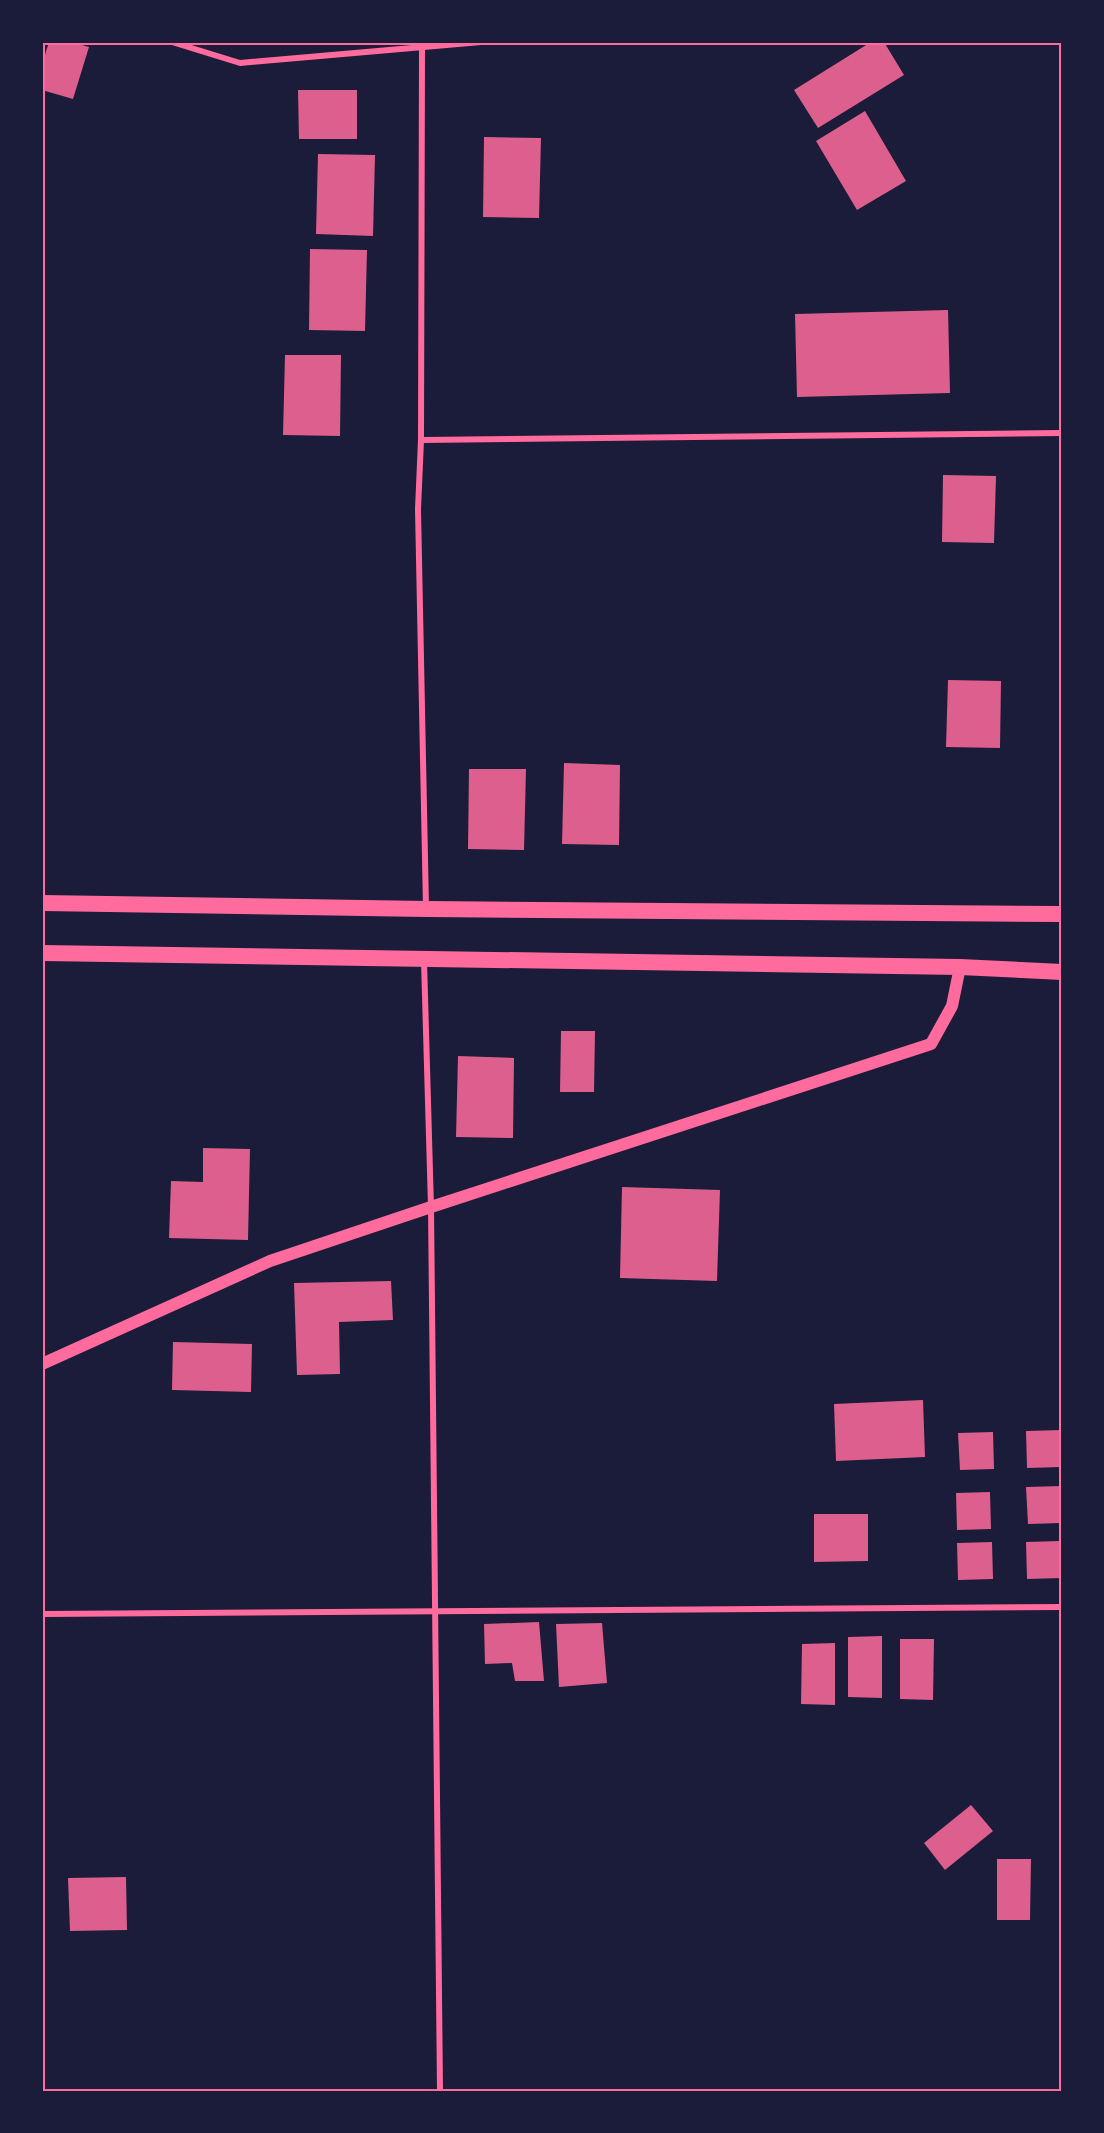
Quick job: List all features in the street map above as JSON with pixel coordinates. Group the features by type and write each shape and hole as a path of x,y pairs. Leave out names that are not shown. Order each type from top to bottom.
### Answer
{"highway":[{"path":"42,903 426,909 1062,914"},
{"path":"42,953 960,967 1062,972"}],"main road":[{"path":"42,1364 270,1262 431,1207 931,1044 952,1006 960,967"}],"street":[{"path":"172,42 240,63 481,42"},
{"path":"422,48 421,440 418,509 426,909"},
{"path":"421,440 1062,433"},
{"path":"424,960 431,1207 440,2091"},
{"path":"42,1614 1062,1607"}],"building":[{"path":"49,42 72,42 89,47 73,99 42,90 42,64"},
{"path":"871,42 884,42 904,75 818,128 794,90"},
{"path":"298,90 357,90 357,139 299,139"},
{"path":"865,111 906,181 857,210 816,141"},
{"path":"484,137 541,138 539,218 483,217"},
{"path":"318,154 375,155 373,236 316,234"},
{"path":"310,249 367,250 365,331 309,330"},
{"path":"948,310 950,393 797,397 795,314"},
{"path":"285,355 341,355 340,436 283,435"},
{"path":"943,475 996,476 994,543 942,542"},
{"path":"948,680 1001,681 1000,748 946,747"},
{"path":"564,763 620,765 619,845 562,844"},
{"path":"469,769 526,769 524,850 468,849"},
{"path":"561,1031 595,1031 594,1092 560,1092"},
{"path":"458,1056 514,1058 513,1138 456,1137"},
{"path":"203,1148 250,1149 248,1240 169,1238 171,1181 203,1182"},
{"path":"622,1187 720,1190 717,1281 620,1278"},
{"path":"391,1281 393,1320 339,1322 340,1374 297,1375 294,1283"},
{"path":"173,1342 252,1344 251,1392 172,1390"},
{"path":"923,1400 925,1457 836,1461 834,1404"},
{"path":"1061,1430 1062,1467 1027,1468 1026,1431"},
{"path":"993,1432 994,1469 960,1470 958,1433"},
{"path":"1061,1486 1062,1523 1028,1524 1026,1487"},
{"path":"990,1492 991,1529 957,1530 956,1493"},
{"path":"814,1514 868,1514 868,1561 814,1562"},
{"path":"1060,1541 1062,1578 1027,1579 1026,1542"},
{"path":"992,1542 993,1579 958,1580 957,1543"},
{"path":"539,1622 544,1681 515,1681 512,1663 485,1664 484,1624"},
{"path":"602,1623 607,1683 559,1687 556,1624"},
{"path":"882,1636 882,1698 848,1697 848,1637"},
{"path":"900,1639 934,1639 933,1700 900,1699"},
{"path":"835,1643 835,1705 801,1704 802,1644"},
{"path":"971,1805 993,1831 945,1870 924,1843"},
{"path":"997,1859 1031,1859 1030,1920 997,1920"},
{"path":"126,1877 127,1930 70,1931 68,1878"}]}
